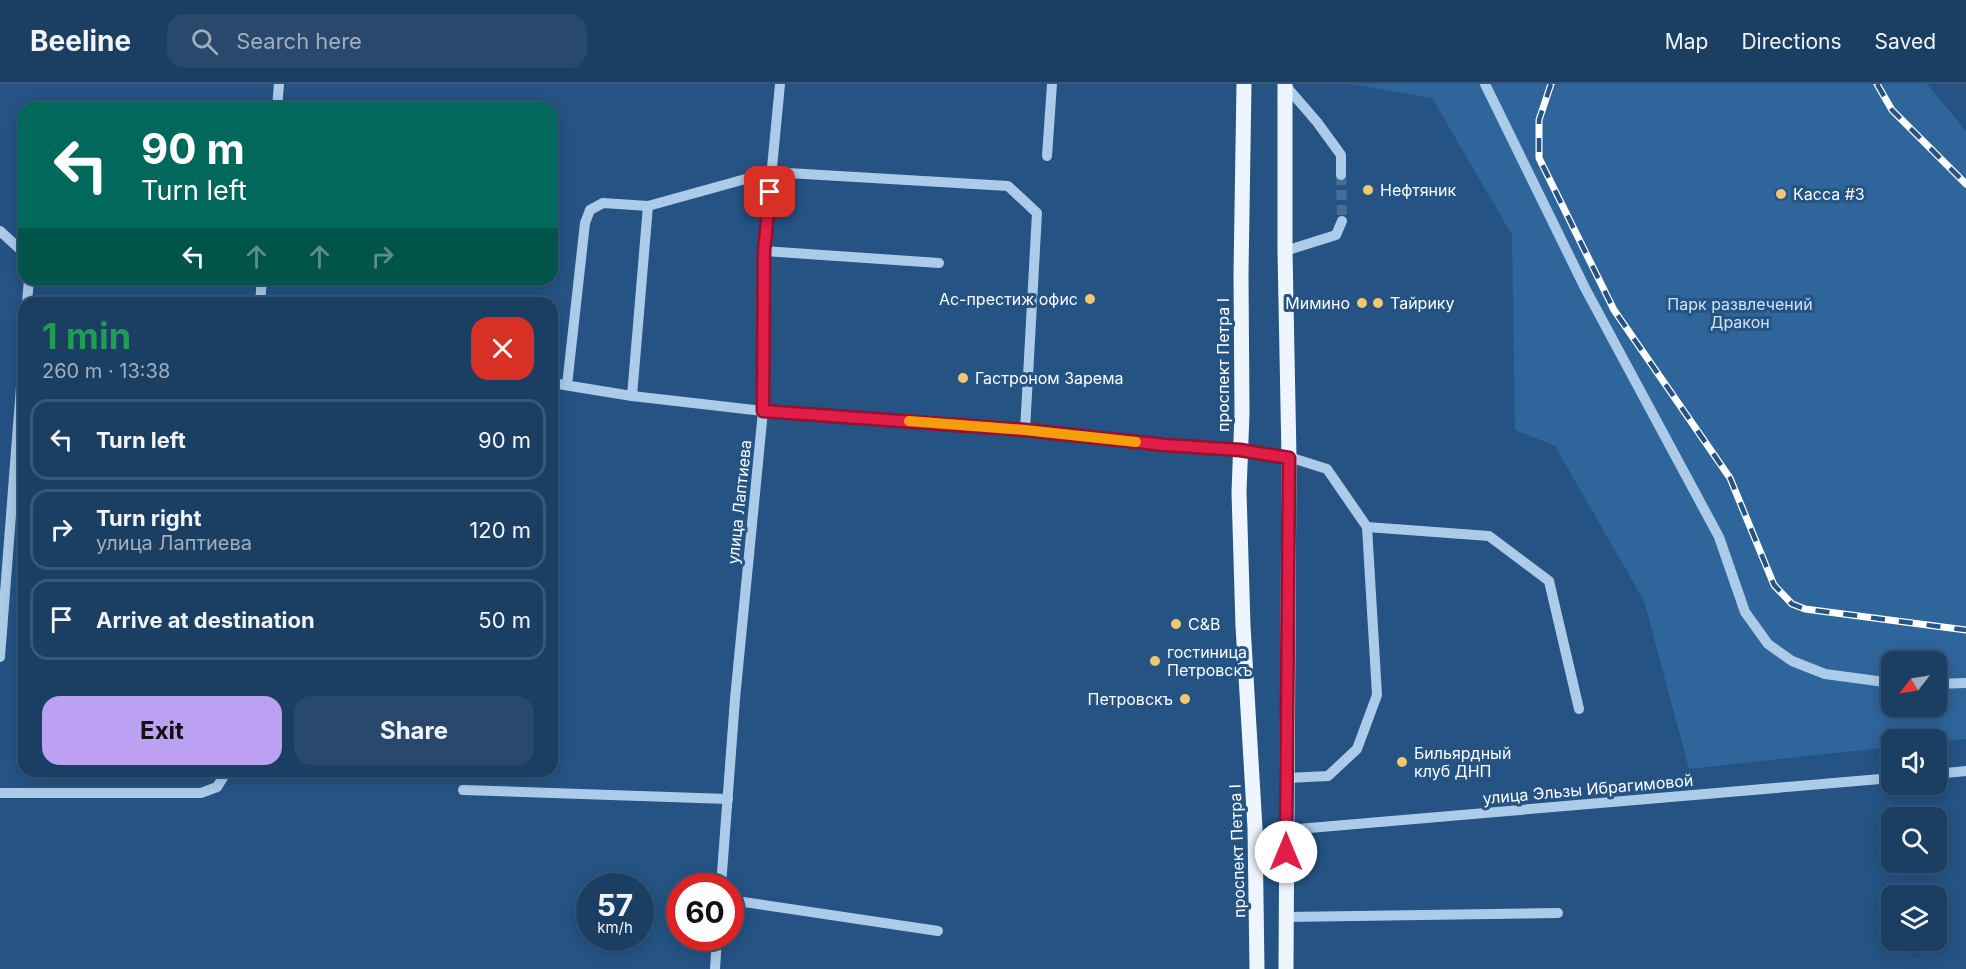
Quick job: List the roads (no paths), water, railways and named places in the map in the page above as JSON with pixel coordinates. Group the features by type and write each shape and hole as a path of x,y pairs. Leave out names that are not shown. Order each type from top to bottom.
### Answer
{"main road":[{"name":"проспект Петра I","path":"1244,84 1239,492 1243,615 1255,828 1257,969"},
{"path":"1286,84 1285,251 1289,458 1286,969"}],"street":[{"path":"278,102 279,84"},
{"name":"улица Лаптиева","path":"722,873 735,699 763,411 764,251 780,84"},
{"path":"1047,156 1053,84"},
{"path":"1286,84 1341,155 1341,175"},
{"path":"1485,84 1585,288 1719,537 1745,612 1768,644 1792,662 1825,674 1881,682"},
{"path":"567,385 585,222 590,210 603,203 648,206 771,172 1008,186 1036,213 1025,430"},
{"path":"632,396 648,206"},
{"path":"1285,251 1336,235 1342,221"},
{"path":"0,231 18,248"},
{"path":"764,251 939,263"},
{"path":"558,384 632,396 763,411 1025,430 1165,445 1240,450 1289,458 1327,469 1367,527 1377,695 1357,749 1328,776 1287,778"},
{"path":"0,657 18,425"},
{"path":"1367,527 1489,536 1550,581 1580,709"},
{"path":"1947,684 1966,683"},
{"path":"1947,773 1966,771"},
{"path":"0,793 201,793 217,787 223,777"},
{"name":"улица Эльзы Ибрагимовой","path":"1286,830 1881,779"},
{"path":"463,790 728,799"},
{"path":"744,902 938,931"},
{"path":"1286,918 1341,915 1558,913"},
{"path":"715,969 716,951"}],"tunnel":[{"path":"1341,175 1342,221"}],"railway":[{"path":"1551,84 1539,120 1539,158 1614,310 1730,478 1774,585 1792,604 1805,609 1966,630"},
{"path":"1877,84 1892,110 1966,184"}],"place":[{"name":"Нефтяник","path":"1368,190"},
{"name":"Касса #3","path":"1781,194"},
{"name":"Ас-престиж офис","path":"1090,299"},
{"name":"Мимино","path":"1362,303"},
{"name":"Тайрику","path":"1378,303"},
{"name":"Гастроном Зарема","path":"963,378"},
{"name":"С&В","path":"1176,624"},
{"name":"гостиница Петровскъ","path":"1155,661"},
{"name":"Петровскъ","path":"1185,699"},
{"name":"Бильярдный клуб ДНП","path":"1402,762"}],"park label":[{"name":"Парк развлечений Дракон","path":"1740,313"}]}
